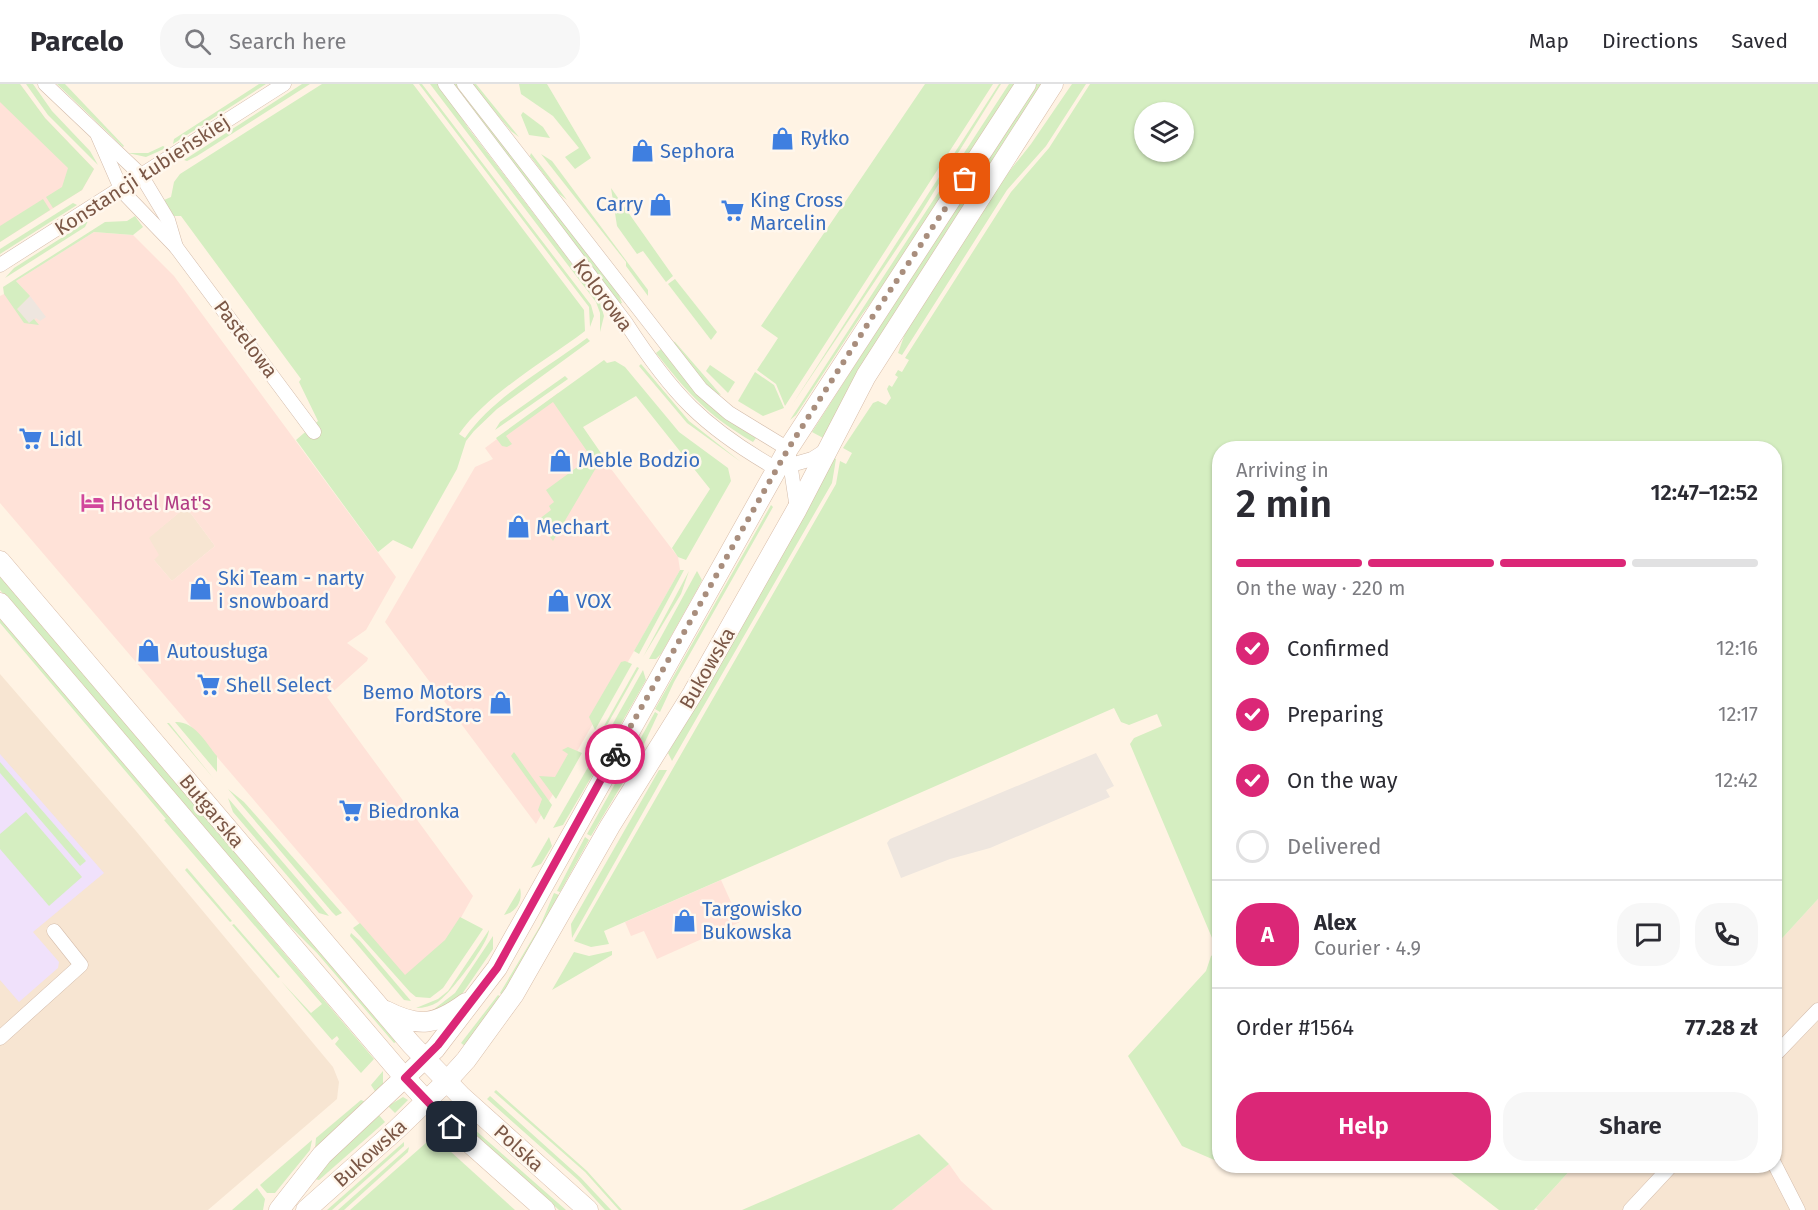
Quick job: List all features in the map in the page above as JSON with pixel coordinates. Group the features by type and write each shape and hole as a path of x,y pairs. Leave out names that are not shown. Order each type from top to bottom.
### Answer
{"main road":[{"name":"Bukowska","path":"279,1210 322,1155 425,1059 480,992 517,935 558,856 785,461 1026,84"},
{"name":"Bukowska","path":"306,1210 447,1081 470,1055 514,994 602,840 693,693 797,509 866,376 1053,84"},
{"name":"Bułgarska","path":"0,561 378,1007 425,1059"},
{"name":"Bułgarska","path":"0,603 230,877 405,1078"},
{"path":"378,1007 404,1020 423,1023 453,1013 480,992"},
{"name":"Polska","path":"425,1059 588,1210"},
{"name":"Polska","path":"405,1078 426,1101 545,1210"}],"street":[{"name":"Pastelowa","path":"45,84 141,175 168,220 176,247"},
{"name":"Konstancji Łubieńskiej","path":"0,265 285,84"},
{"name":"Kolorowa","path":"445,84 674,391 713,429 785,461"},
{"name":"Kolorowa","path":"464,84 701,388 785,461"},
{"name":"Pastelowa","path":"98,136 120,189 176,247 314,432"},
{"path":"797,509 785,461 812,459 829,448"},
{"path":"0,1038 81,965 54,931"},
{"path":"1782,1048 1818,1010"},
{"path":"1638,1207 1665,1173"},
{"path":"1779,1173 1798,1210"}],"shaded area":[{"path":"0,84 20,84 45,118 94,169 82,190 0,242"},
{"path":"94,232 133,235 174,276 396,577 366,630 347,643 368,658 367,661 327,697 473,896 424,984 412,985 0,503 0,296 26,292 16,281","holes":["186,507 215,546 172,581 154,560 159,555 149,538"]},
{"path":"30,296 46,317 40,321 36,318 30,324 17,309"},
{"path":"558,393 602,457 678,557 680,570 536,824 385,622 475,467 493,459 485,448"},
{"path":"186,507 215,546 172,581 154,560 148,538"},
{"path":"0,674 136,831 333,1067 339,1082 337,1099 208,1210 0,1210"},
{"path":"1096,753 1114,786 1106,790 1110,797 990,848 950,859 901,878 887,843 890,839"},
{"path":"0,754 104,873 33,932 59,962 58,968 19,1002 0,980"},
{"name":"Targowisko Bukowska","path":"721,880 740,922 657,959 644,931 631,936 625,922"},
{"path":"1818,899 1818,1210 1538,1210 1536,1208 1568,1173 1782,1173 1782,938"},
{"path":"949,1164 961,1181 993,1210 892,1210"}],"green space":[{"path":"0,84 20,84 45,118 94,169 82,190 53,208 46,197 62,187 68,168 0,102"},
{"path":"26,84 33,84 52,111 90,151 98,165 48,115"},
{"path":"57,84 65,84 124,146 123,147"},
{"path":"259,84 266,84 173,144 174,139"},
{"path":"302,84 310,84 197,156 187,161 184,160"},
{"path":"322,84 413,84 584,310 585,331 485,405 459,434 465,438 477,423 506,396 587,338 590,341 497,409 474,431 466,441 457,469 412,549 393,540 378,552 296,440 318,421 299,382 301,379 181,216 174,216 164,200 171,197 174,182 180,174"},
{"path":"419,84 422,84 591,305 594,316 590,327 589,307"},
{"path":"430,84 439,84 469,129 599,299 604,316 600,332 600,313 596,302"},
{"path":"451,84 459,84 619,295 622,303 619,304"},
{"path":"471,84 476,84 519,137 511,131"},
{"path":"519,84 547,84 591,158 575,169 565,157 579,148 553,116 521,94"},
{"path":"925,84 993,84 785,406 776,384 757,370 778,338 761,326"},
{"path":"1001,84 920,214 792,405"},
{"path":"1009,84 1017,84 905,258 863,313 796,415 790,420"},
{"path":"1035,84 1045,84 825,439 812,432"},
{"path":"1072,84 1086,84 1046,146 1007,190 902,355 898,353 907,328 1004,178 1031,144"},
{"path":"1090,84 1818,84 1818,899 1782,938 1782,441 1212,441 1212,938 1130,744 1134,738 1162,726 1157,714 1129,725 1121,722 1114,708 604,931 609,944 591,947 574,941 836,484 840,461 846,464 852,453 843,448 873,403 878,401 886,405 891,398 887,389 889,385 892,387 898,377 895,375 898,370 902,372 909,360 905,358 1011,192 1049,148"},
{"path":"523,112 543,127 550,138 529,135 521,115"},
{"path":"163,146 166,148 146,157 128,153 148,153"},
{"path":"531,153 567,200 558,193 530,156"},
{"path":"541,154 552,161 648,290 648,296 626,266 626,262"},
{"path":"611,188 673,276 666,282 643,251 637,254 617,226"},
{"path":"43,199 50,210 0,242 0,226"},
{"path":"73,203 77,205 0,254 0,249"},
{"path":"135,216 143,227 133,235 94,232 16,281 30,296 17,309 29,323 34,319 39,325 24,323 4,294 3,287 105,222 127,221"},
{"path":"88,221 85,227 5,278 14,268"},
{"path":"675,279 717,332 711,340 668,284"},
{"path":"671,341 675,342 721,395 701,380"},
{"path":"661,349 703,398 756,438 753,442 723,423 700,403 656,353"},
{"path":"604,360 607,363 615,361 625,367 679,432 728,468 731,481 686,560 678,557 672,548 710,489 636,396 583,427 603,456 553,541 538,520 551,510 549,506 554,502 546,490 591,457 553,402 506,436 512,444 507,447 502,446 496,438"},
{"path":"641,364 689,421 741,462 687,423 639,366"},
{"path":"710,365 735,382 728,393 706,371"},
{"path":"755,372 774,385 784,408 763,416 738,401"},
{"path":"565,376 568,379 495,430 500,422"},
{"path":"833,457 836,459 832,483 672,761 668,753"},
{"path":"771,505 773,507 674,682 660,712 655,709"},
{"path":"680,570 684,570 639,654 634,651"},
{"path":"689,571 681,594 643,657"},
{"path":"697,571 702,580 698,588 661,654 656,659 649,659"},
{"path":"0,576 396,1042 394,1043 317,953 258,894 0,590"},
{"path":"0,618 374,1059 361,1073 335,1044 339,1039 337,1036 332,1040 281,981 311,1013 322,1004 164,820 166,819 0,623"},
{"path":"621,662 632,664 595,730 589,717"},
{"path":"637,667 639,668 602,734 600,733"},
{"path":"643,670 646,680 617,731 606,736"},
{"path":"655,712 658,714 638,757 632,754"},
{"path":"175,722 188,725 204,739 217,756 217,772"},
{"path":"167,723 169,723 214,779"},
{"path":"568,747 582,753 556,799 539,776 555,777 568,754 562,750"},
{"path":"514,752 552,805 544,820 538,810 542,799 511,756"},
{"path":"630,757 636,761 591,836 587,834"},
{"path":"0,762 86,861 80,866 0,773"},
{"path":"591,762 593,774 563,825 553,828"},
{"path":"659,770 667,770 572,938 571,924"},
{"path":"228,789 244,802 342,913 336,916 332,912"},
{"path":"228,798 329,916 319,913 233,812"},
{"path":"26,812 82,877 49,906 0,849 0,834"},
{"path":"549,837 552,846 541,864 531,868"},
{"path":"585,837 589,840 560,892 557,891"},
{"path":"187,868 232,921 230,922 185,870"},
{"path":"520,888 521,897 518,905 504,915"},
{"path":"554,893 559,895 502,995 500,993 540,926"},
{"path":"460,917 483,929 443,988 430,998 416,997 410,992 353,928 360,923 405,975 445,940"},
{"path":"234,924 280,977 278,978 232,925"},
{"path":"489,930 476,956 444,997 433,1005 416,1008 438,999 448,991"},
{"path":"351,933 411,1001 404,1000 350,936"},
{"path":"493,936 493,949 460,997 450,1008 429,1013 455,993"},
{"path":"612,951 612,955 552,990 574,952 589,956"},
{"path":"1212,955 1212,1159 1182,1146 1128,1056 1206,971"},
{"path":"498,995 501,997 465,1046 461,1043"},
{"path":"383,1071 383,1085 378,1096 371,1085"},
{"path":"496,1090 587,1171 622,1210 619,1210 585,1172 494,1092"},
{"path":"490,1096 581,1178 611,1210 605,1210 578,1180 487,1099"},
{"path":"403,1097 408,1100 395,1113 388,1106"},
{"path":"361,1100 368,1103 315,1149 316,1138"},
{"path":"378,1114 385,1122 319,1180 314,1179 313,1174"},
{"path":"466,1122 566,1210 559,1210 464,1125"},
{"path":"919,1134 949,1164 892,1210 742,1210"},
{"path":"312,1140 310,1150 275,1193 267,1193 260,1185"},
{"path":"404,1142 404,1146 332,1210 327,1210"},
{"path":"427,1142 450,1151 515,1210 350,1210"},
{"path":"409,1147 408,1152 344,1210 338,1210"},
{"path":"1451,1173 1568,1173 1534,1210 1499,1210"},
{"path":"257,1188 265,1199 263,1210 232,1210"}],"way so far":[{"path":"615,754 788,449 871,319 965,179"}],"place":[{"name":"Ryłko","path":"782,138"},
{"name":"Sephora","path":"642,151"},
{"name":"Carry","path":"661,204"},
{"name":"King Cross Marcelin","path":"732,211"},
{"name":"Lidl","path":"31,439"},
{"name":"Meble Bodzio","path":"560,460"},
{"name":"Hotel Mat's","path":"92,503"},
{"name":"Mechart","path":"518,527"},
{"name":"Ski Team - narty i snowboard","path":"200,589"},
{"name":"VOX","path":"558,601"},
{"name":"Autousługa","path":"149,651"},
{"name":"Shell Select","path":"208,685"},
{"name":"Bemo Motors FordStore","path":"500,703"},
{"name":"Biedronka","path":"350,811"},
{"name":"Targowisko Bukowska","path":"684,920"}],"route":[{"path":"452,1127 405,1078 438,1045 497,968 615,754"}]}
